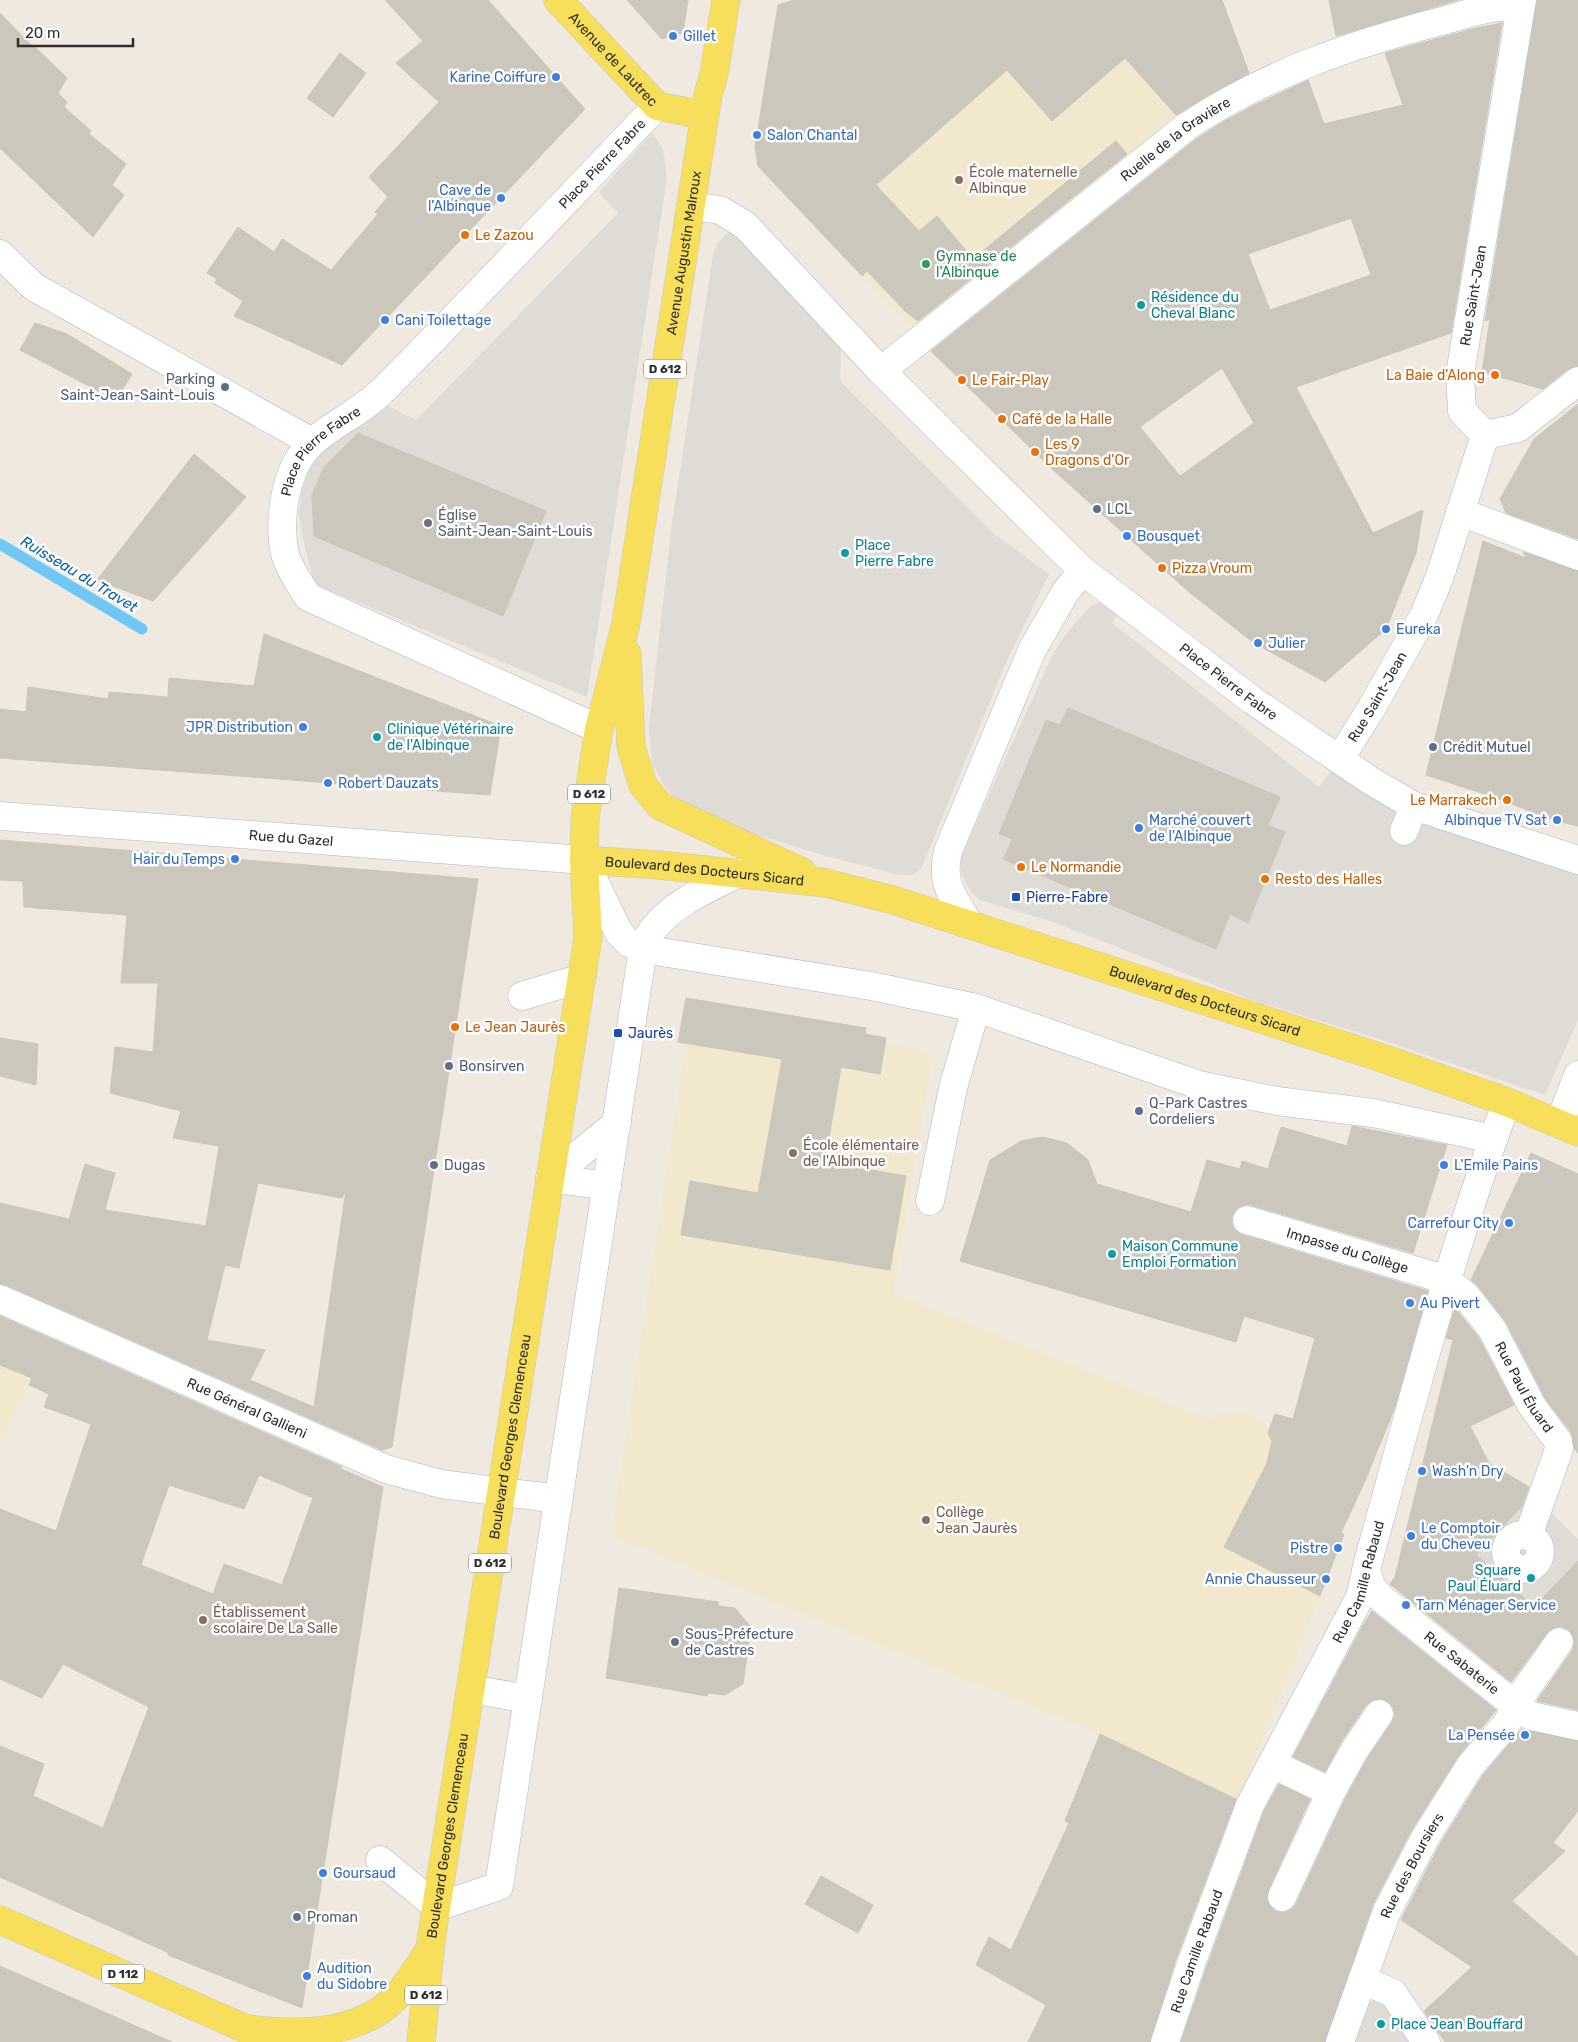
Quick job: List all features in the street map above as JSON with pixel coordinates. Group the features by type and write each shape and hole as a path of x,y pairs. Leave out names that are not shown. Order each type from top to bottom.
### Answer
{"main road":[{"name":"Avenue de Lautrec","path":"558,0 657,106 704,115"},
{"name":"Avenue Augustin Malroux","path":"626,623 704,115 714,74 726,0"},
{"name":"D 612","path":"584,860 585,818 599,728 626,623"},
{"name":"Boulevard des Docteurs Sicard","path":"626,623 630,747 642,785 660,806 826,883"},
{"name":"Boulevard des Docteurs Sicard","path":"584,860 659,865 826,883 894,900 1379,1057 1507,1102 1568,1128"},
{"name":"Boulevard Georges Clemenceau","path":"421,2042 430,1948 588,937 584,860"},
{"name":"D 112","path":"0,1920 248,2038 276,2033 325,2030 349,2025 371,2015 391,2001 412,1978 430,1948"}],"street":[{"name":"Ruelle de la Gravière","path":"881,370 1186,127 1219,105 1254,87 1339,52 1424,26 1499,7 1521,5"},
{"name":"Rue Saint-Jean","path":"1339,760 1371,709 1424,615 1440,576 1485,435 1462,411 1460,374 1521,5"},
{"name":"Place Pierre Fabre","path":"599,728 308,597 285,554 284,499 294,467 312,442 379,394 657,106"},
{"name":"Place Pierre Fabre","path":"691,206 720,210 745,225 881,370 1083,572 1252,700 1371,781 1414,806 1578,860"},
{"path":"0,254 34,287 312,442"},
{"path":"1485,435 1518,428 1578,381"},
{"path":"1460,512 1578,556"},
{"path":"969,924 949,890 945,879 944,865 955,809 996,713 1066,590 1083,572"},
{"path":"1404,831 1414,806"},
{"name":"Rue du Gazel","path":"0,816 584,860"},
{"path":"584,860 618,933 629,943 643,949 871,986 976,1008 1212,1088 1278,1101 1373,1113 1493,1139"},
{"path":"380,1860 437,1907 499,1886 643,949 654,929 675,908 696,894 739,873"},
{"path":"522,996 582,978"},
{"path":"930,1201 953,1088 976,1008"},
{"path":"1568,1128 1578,1075"},
{"name":"Rue Camille Rabaud","path":"1165,2042 1191,1964 1250,1805 1360,1597 1447,1280 1507,1102"},
{"path":"550,1178 617,1123"},
{"path":"550,1178 607,1186"},
{"name":"Impasse du Collège","path":"1247,1220 1447,1280"},
{"name":"Rue Paul Éluard","path":"1447,1280 1466,1296 1492,1329 1532,1406 1558,1442 1557,1455 1528,1536"},
{"name":"Rue Général Gallieni","path":"0,1299 386,1469 441,1484 559,1499"},
{"name":"Rue Sabaterie","path":"1366,1571 1371,1586 1382,1598 1516,1706 1531,1716 1578,1726"},
{"name":"Rue des Boursiers","path":"1340,2042 1388,1911 1425,1838 1470,1766 1507,1722 1559,1642"},
{"path":"471,1690 528,1699"},
{"path":"1282,1897 1331,1792 1354,1750 1379,1714"},
{"path":"1272,1764 1331,1792"},
{"path":"1362,1980 1392,1993 1426,2042"}],"shaded area":[{"name":"École maternelle Albinque","path":"1156,0 1227,95 917,334 789,198 843,143"},
{"path":"652,133 663,149 667,177 587,697 314,584 299,515 302,490 309,470 328,443 386,405 416,420 618,213 599,192"},
{"name":"Place Pierre Fabre","path":"730,232 736,232 841,340 840,381 993,533 1049,574 1005,665 921,869 912,875 900,875 826,856 718,823 685,806 674,797 665,787 652,763 649,727 672,523 713,255 717,243"},
{"path":"1100,602 1112,603 1122,609 1112,623 1319,787 1332,770 1578,872 1578,1020 1545,1095 1376,1038 1255,1001 1056,923 980,900 971,892 961,870 961,856 1050,660 1061,641 1075,623 1091,606"},
{"name":"Collège Jean Jaurès","path":"692,1005 927,1051 931,1055 932,1059 893,1293 1208,1419 1221,1414 1242,1412 1262,1422 1272,1441 1267,1463 1224,1547 1320,1596 1238,1799 1100,1734 611,1536"},
{"path":"0,1323 32,1378 0,1447"},
{"name":"Square Paul Éluard","path":"1523,1503 1551,1512 1578,1539 1578,1561 1558,1582 1578,1602 1577,1651 1562,1646 1515,1605 1460,1551 1503,1526"},
{"name":"Place Jean Bouffard","path":"1379,1999 1394,2006 1415,2042 1350,2042 1364,2004"}],"building":[{"path":"385,0 488,0 585,109 342,365 234,316 243,301 215,283 217,279 207,273 238,227 274,252 282,239 331,270 378,214 375,212 388,197 369,177 439,102 396,63 423,41"},
{"path":"627,0 688,0 683,33 662,39"},
{"path":"794,0 1222,0 1249,73 1176,115 1125,58 1052,121 1007,70 876,185 919,231 937,216 973,259 1116,141 1127,154 918,321 905,311 867,271 862,276 758,166 755,147 778,5"},
{"path":"1329,0 1458,0 1336,36"},
{"path":"1537,0 1578,0 1578,366 1568,369 1543,389 1482,372 1490,319 1485,321"},
{"path":"0,13 67,78 58,93 67,102 64,107 91,131 89,134 126,164 112,185 124,195 93,237 0,148"},
{"path":"1502,23 1451,333 1296,387 1373,533 1423,510 1416,553 1386,629 1325,682 1254,643 1189,592 1052,469 931,351 1195,140 1223,122 1308,80 1324,124 1403,105 1385,53 1476,28","holes":["1351,218 1371,275 1270,310 1248,254","1222,368 1254,423 1180,476 1140,427"]},
{"path":"340,53 366,73 333,117 307,98"},
{"path":"35,323 67,334 132,374 116,400 20,350"},
{"path":"1578,404 1578,539 1506,513 1500,499 1534,439"},
{"name":"Église Saint-Jean-Saint-Louis","path":"358,433 546,511 503,616 314,536 312,495 324,467"},
{"path":"194,454 246,497 153,601 97,580"},
{"path":"1483,541 1526,558 1523,552 1578,571 1578,826 1553,820 1491,796 1426,775"},
{"path":"264,634 501,726 490,795 0,758 0,709 26,712 28,687 108,699 109,692 168,697 169,678 254,686"},
{"name":"Marché couvert de l'Albinque","path":"1068,708 1280,797 1268,825 1285,832 1248,923 1230,914 1216,949 1003,859 1013,839 999,834 1046,720 1060,725"},
{"path":"0,840 478,879 392,1447 382,1450 0,1284 0,1203 69,1219 85,1164 115,1173 105,1210 206,1226 219,1146 173,1138 181,1111 110,1093 115,1047 153,1052 158,983 121,983 127,915 24,907 23,881 0,880","holes":["258,1183 342,1198 346,1190 314,1407 250,1380 265,1350 207,1340 225,1265 239,1268"]},
{"path":"686,998 866,1028 865,1034 886,1038 880,1074 841,1067 825,1162 906,1176 890,1270 681,1235 690,1181 758,1193 782,1059 678,1042"},
{"path":"0,1038 38,1044 36,1085 0,1076"},
{"path":"1352,1126 1447,1145 1413,1253 1251,1205 1237,1208 1232,1216 1232,1224 1235,1230 1243,1235 1428,1291 1395,1407 1365,1481 1341,1533 1344,1534 1320,1596 1224,1547 1267,1463 1272,1441 1268,1433 1275,1414 1293,1419 1315,1338 1244,1316 1236,1342 960,1261 990,1160 1021,1141 1043,1137 1067,1143 1088,1160 1097,1184 1191,1212 1207,1160 1240,1169 1242,1161 1268,1169 1281,1127 1347,1146"},
{"path":"1531,1153 1578,1174 1578,1453 1574,1448 1571,1432 1545,1398 1506,1322 1478,1286 1471,1280"},
{"path":"1455,1308 1479,1338 1514,1405 1470,1426 1489,1463 1529,1487 1522,1506 1476,1555 1534,1607 1578,1561 1578,1710 1537,1701 1572,1651 1575,1643 1568,1629 1560,1626 1553,1628 1547,1633 1511,1682 1390,1584 1395,1577 1453,1340 1446,1338"},
{"path":"0,1316 342,1467 339,1468 383,1487 302,2008 168,1955 169,1953 0,1877 0,1746 44,1764 33,1796 103,1828 149,1707 63,1664 42,1698 0,1679 0,1509 56,1531 91,1424 44,1407 49,1394 29,1385 32,1378 0,1365","holes":["259,1475 313,1498 282,1585 224,1564 213,1594 141,1565 169,1485 244,1509"]},
{"name":"Sous-Préfecture de Castres","path":"619,1588 718,1602 718,1606 735,1608 751,1627 743,1684 725,1695 708,1693 707,1696 606,1678"},
{"path":"1372,1611 1496,1710 1457,1758 1411,1831 1373,1904 1325,2042 1181,2042 1264,1811 1279,1784 1310,1799 1268,1891 1267,1899 1270,1906 1275,1911 1283,1913 1291,1910 1296,1904 1345,1799 1367,1759 1392,1722 1395,1715 1393,1707 1388,1701 1381,1699 1373,1700 1366,1705 1341,1742 1325,1772 1293,1757"},
{"path":"1522,1729 1578,1741 1578,1811 1553,1843 1565,1851 1512,1901 1578,1957 1578,2042 1445,2042 1424,2011 1472,1967 1401,1920 1439,1846 1483,1775"},
{"path":"1100,1734 1236,1799 1176,1959 1150,2042 1028,2042 1046,2005 976,1965 989,1937 1011,1950 1069,1823 1065,1821"},
{"path":"821,1876 873,1905 858,1933 805,1904"},
{"path":"0,1966 41,1984 172,2042 0,2042"}],"waterway":[{"name":"Ruisseau du Travet","path":"0,544 142,629"}],"place":[{"name":"Gillet","path":"673,36"},
{"name":"Karine Coiffure","path":"556,77"},
{"name":"Salon Chantal","path":"757,135"},
{"name":"École maternelle Albinque","path":"959,180"},
{"name":"Cave de l'Albinque","path":"501,198"},
{"name":"Le Zazou","path":"465,235"},
{"name":"Gymnase de l'Albinque","path":"926,264"},
{"name":"Résidence du Cheval Blanc","path":"1141,305"},
{"name":"Cani Toilettage","path":"385,320"},
{"name":"La Baie d'Along","path":"1495,375"},
{"name":"Le Fair-Play","path":"962,380"},
{"name":"Parking Saint-Jean-Saint-Louis","path":"225,387"},
{"name":"Café de la Halle","path":"1002,419"},
{"name":"Les 9 Dragons d'Or","path":"1035,452"},
{"name":"LCL","path":"1097,509"},
{"name":"Église Saint-Jean-Saint-Louis","path":"428,523"},
{"name":"Bousquet","path":"1127,536"},
{"name":"Place Pierre Fabre","path":"845,553"},
{"name":"Pizza Vroum","path":"1162,568"},
{"name":"Eureka","path":"1386,629"},
{"name":"Julier","path":"1258,643"},
{"name":"JPR Distribution","path":"303,727"},
{"name":"Clinique Vétérinaire de l'Albinque","path":"377,737"},
{"name":"Crédit Mutuel","path":"1433,747"},
{"name":"Robert Dauzats","path":"328,783"},
{"name":"Le Marrakech","path":"1507,800"},
{"name":"Albinque TV Sat","path":"1557,820"},
{"name":"Marché couvert de l'Albinque","path":"1139,828"},
{"name":"Hair du Temps","path":"235,859"},
{"name":"Le Normandie","path":"1021,867"},
{"name":"Resto des Halles","path":"1265,879"},
{"name":"Pierre-Fabre","path":"1016,897"},
{"name":"Le Jean Jaurès","path":"455,1027"},
{"name":"Jaurès","path":"618,1033"},
{"name":"Bonsirven","path":"449,1066"},
{"name":"Q-Park Castres Cordeliers","path":"1139,1111"},
{"name":"École élémentaire de l'Albinque","path":"793,1153"},
{"name":"Dugas","path":"434,1165"},
{"name":"L'Emile Pains","path":"1444,1165"},
{"name":"Carrefour City","path":"1509,1223"},
{"name":"Maison Commune Emploi Formation","path":"1112,1254"},
{"name":"Au Pivert","path":"1410,1303"},
{"name":"Wash'n Dry","path":"1422,1471"},
{"name":"Collège Jean Jaurès","path":"926,1520"},
{"name":"Le Comptoir du Cheveu","path":"1411,1536"},
{"name":"Pistre","path":"1338,1548"},
{"name":"Square Paul Éluard","path":"1531,1578"},
{"name":"Annie Chausseur","path":"1326,1579"},
{"name":"Tarn Ménager Service","path":"1406,1605"},
{"name":"Établissement scolaire De La Salle","path":"203,1620"},
{"name":"Sous-Préfecture de Castres","path":"675,1642"},
{"name":"La Pensée","path":"1525,1735"},
{"name":"Goursaud","path":"323,1873"},
{"name":"Proman","path":"297,1917"},
{"name":"Audition du Sidobre","path":"307,1976"},
{"name":"Place Jean Bouffard","path":"1381,2024"}]}
